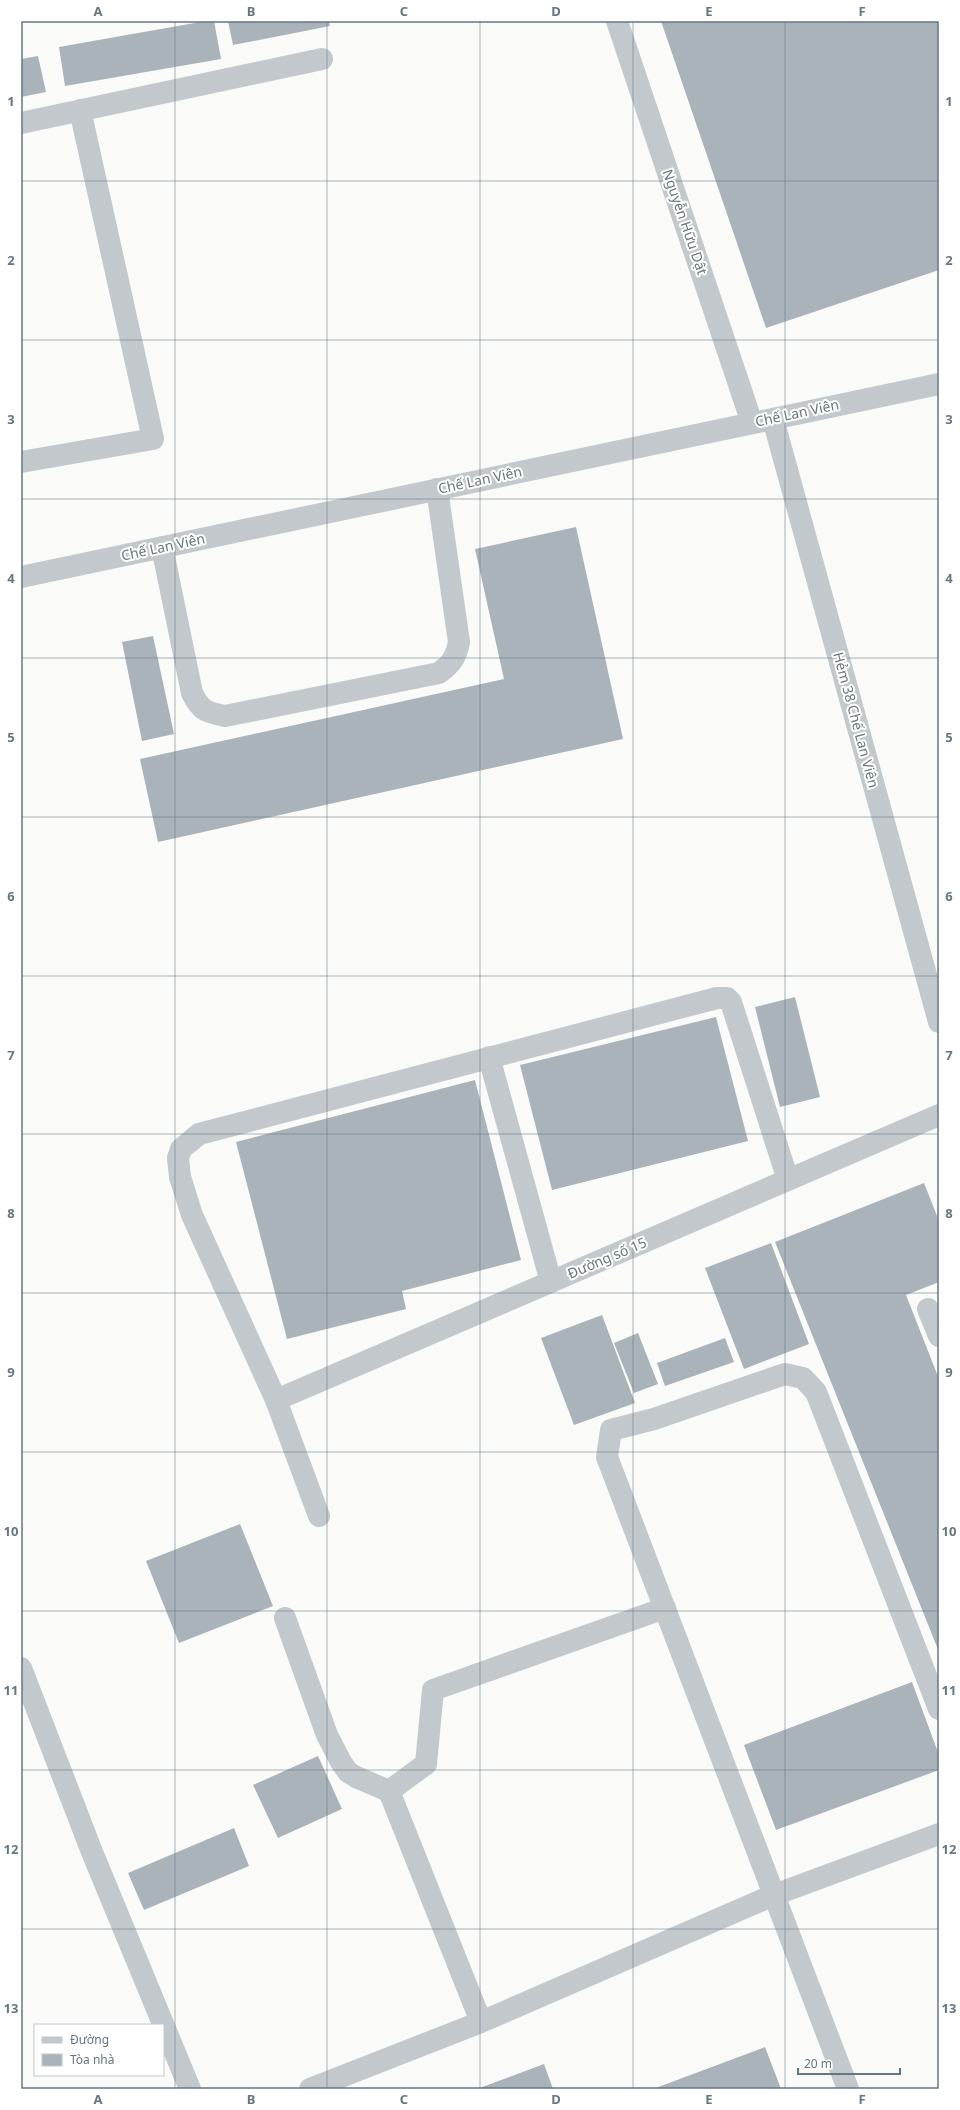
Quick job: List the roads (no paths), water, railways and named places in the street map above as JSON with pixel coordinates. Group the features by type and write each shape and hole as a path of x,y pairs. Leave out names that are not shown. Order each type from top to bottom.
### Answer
{"street":[{"name":"Nguyễn Hữu Dật","path":"617,21 752,423"},
{"path":"21,123 322,60"},
{"path":"21,462 153,439 80,110"},
{"name":"Chế Lan Viên","path":"21,577 939,384"},
{"name":"Hẻm 38 Chế Lan Viên","path":"773,419 938,1012"},
{"path":"162,547 192,693 198,706 208,713 225,716 439,673 452,663 456,655 459,642 437,489"},
{"path":"319,1516 276,1400 192,1215 180,1177 178,1158 181,1149 199,1134 717,998 727,998 731,1002 788,1180"},
{"path":"489,1057 551,1282"},
{"name":"Đường số 15","path":"276,1400 939,1116"},
{"path":"928,1309 939,1336"},
{"path":"848,2089 607,1457 611,1430 654,1419 785,1374 803,1378 816,1392 939,1709"},
{"path":"389,1791 426,1764 433,1690 664,1608"},
{"path":"284,1618 327,1735 341,1762 352,1774 389,1791 480,2022"},
{"path":"21,1668 92,1852 163,2024"},
{"path":"310,2089 480,2022 774,1895 939,1834"},
{"path":"164,2026 190,2089"}]}
